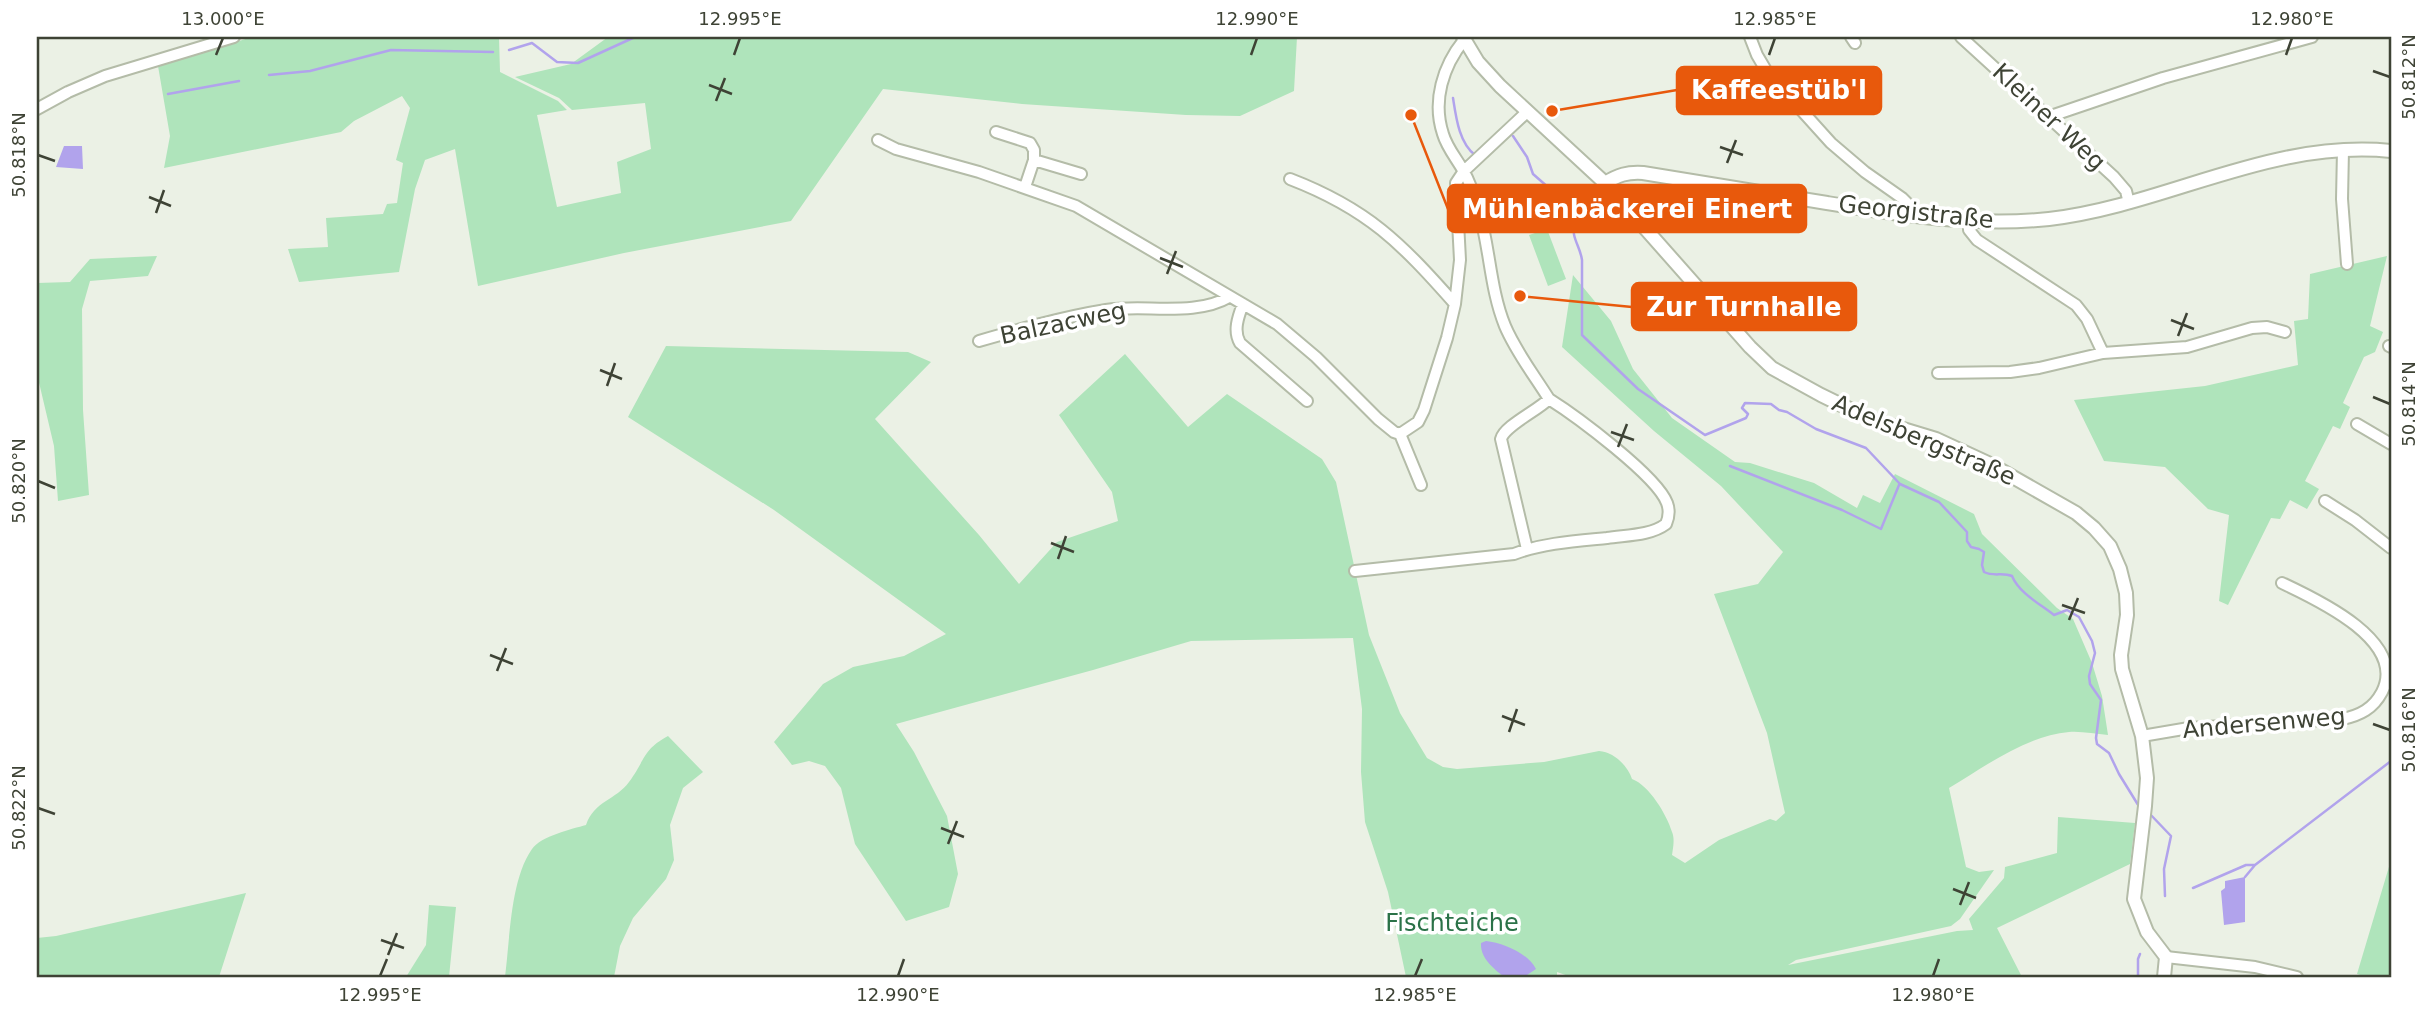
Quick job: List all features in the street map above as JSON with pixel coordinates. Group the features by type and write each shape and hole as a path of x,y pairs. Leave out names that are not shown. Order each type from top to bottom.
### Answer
{"street":[{"path":"37,109 105,76 234,37"},
{"path":"1750,37 1756,55 1776,82 1831,143 1909,205 1910,216"},
{"name":"Kleiner Weg","path":"1961,37 2114,177 2126,191 2129,203"},
{"path":"2048,117 2163,78 2312,37"},
{"path":"1355,571 1514,554 1527,549 1653,531 1665,524 1669,514 1662,494 1642,472 1549,398 1504,324 1487,257 1480,215 1464,171 1443,134 1440,98 1445,70 1464,38"},
{"name":"Adelsbergstraße","path":"1464,38 1478,62 1527,112 1605,183 1750,347 1772,368 1870,419 1936,439 1990,464 2076,513 2110,546 2126,593 2127,615 2121,655 2122,669 2142,736 2147,778 2134,899 2147,932 2166,957"},
{"path":"878,140 896,149 1025,187 1076,206 1277,324 1378,419 1394,432 1400,433 1418,422 1424,410 1455,304 1460,260 1456,189 1464,171 1527,112"},
{"path":"996,132 1030,143 1034,150 1034,160 1025,187"},
{"name":"Georgistraße","path":"1605,183 1618,175 1643,173 1910,216 1969,221 2047,219 2092,213 2240,167 2289,155 2365,149 2391,151"},
{"path":"2343,150 2342,199 2347,264"},
{"path":"1034,160 1081,174"},
{"path":"1290,179 1337,199 1374,222 1407,250 1455,304"},
{"path":"1969,221 1969,230 1977,240 2076,305 2087,319 2102,353"},
{"name":"Balzacweg","path":"979,341 1051,321 1108,310 1185,308 1229,297"},
{"path":"1243,304 1237,325 1240,344 1307,401"},
{"path":"1938,373 1975,374 2039,368 2102,353 2187,347 2252,328 2267,327 2285,331"},
{"path":"1527,549 1502,439 1507,428 1525,418 1549,398"},
{"path":"2357,424 2391,444"},
{"path":"1400,433 1421,485"},
{"path":"2325,501 2390,545"},
{"name":"Andersenweg","path":"2142,736 2189,728 2343,719 2358,715 2371,707 2382,691 2385,679 2384,663 2377,648 2364,633 2338,613 2282,583"},
{"path":"2164,977 2166,957 2255,967 2297,977"}],"green space":[{"path":"252,37 499,37 500,72 558,101 567,110 537,115 557,207 621,193 617,162 651,149 645,103 572,110 559,98 515,77 571,64 608,37 1297,37 1294,91 1240,116 1022,104 883,89 791,221 624,253 478,286 455,149 425,160 415,189 399,272 299,282 288,249 328,247 326,218 383,214 387,204 397,203 403,163 396,160 410,108 402,96 354,121 341,132 164,168 170,136 158,66"},
{"path":"1547,229 1566,279 1548,286 1529,235"},
{"path":"157,256 148,276 90,281 82,309 83,410 89,495 58,501 54,446 37,374 37,283 70,282 90,259"},
{"path":"2387,256 2370,326 2383,332 2375,352 2364,357 2343,403 2350,407 2340,429 2333,426 2305,481 2319,489 2307,509 2290,500 2280,519 2271,518 2228,605 2219,601 2229,515 2208,509 2165,467 2104,461 2074,400 2205,386 2298,365 2294,321 2308,319 2310,274"},
{"name":"Fischteiche","path":"1573,275 1611,321 1633,369 1672,418 1735,462 1750,463 1814,483 1857,508 1863,495 1880,503 1895,474 1974,514 1982,534 2057,608 2073,619 2092,663 2102,696 2108,735 2069,732 2037,739 2006,753 1949,788 1966,867 1979,872 1994,870 1960,919 1951,926 1796,960 1788,965 1973,930 1969,919 2004,878 2005,867 2057,853 2058,817 2135,823 2130,864 1997,928 2022,977 1571,977 1557,972 1557,977 1406,977 1388,892 1365,822 1361,772 1362,709 1353,638 1191,641 896,724 914,752 947,816 958,874 949,907 906,921 855,844 841,788 825,766 809,761 792,765 774,742 823,684 853,667 904,656 946,634 774,510 628,417 666,346 908,352 931,362 875,419 1019,584 1057,542 1118,521 1112,492 1059,415 1125,354 1188,427 1227,394 1322,459 1336,482 1369,635 1400,713 1427,758 1443,767 1457,769 1544,762 1599,751 1610,754 1624,765 1632,779 1645,787 1656,801 1673,835 1672,855 1685,863 1719,840 1770,819 1776,821 1785,813 1767,733 1714,594 1758,584 1783,552 1721,486 1654,431 1562,347"},
{"path":"668,736 703,772 683,788 670,825 674,860 666,879 633,918 620,946 614,977 505,977 515,893 532,849 549,837 586,825 594,811 624,788 648,751"},
{"path":"2391,860 2391,977 2367,977 2357,974"},
{"path":"246,893 219,977 37,977 37,938"},
{"path":"429,905 456,907 449,977 406,977 426,945"}],"shaded area":[{"path":"64,146 82,146 83,169 56,167"},
{"path":"2245,877 2245,922 2224,925 2221,891 2225,888 2225,881"},
{"path":"1486,941 1514,950 1527,958 1536,969 1524,977 1504,977 1488,962 1483,953 1481,943"}],"waterway":[{"path":"509,50 532,43 557,62 578,63 635,37"},
{"path":"269,75 310,71 391,50 493,52"},
{"path":"168,94 239,81"},
{"path":"1453,98 1462,137 1475,155"},
{"path":"1513,136 1527,157 1533,174 1549,188 1575,222 1574,237 1582,260 1582,335 1638,389 1705,435 1746,418 1748,414 1742,408 1745,403 1771,404 1816,429 1866,448 1900,484 1939,502 1967,532 1967,541 1971,547 1984,552 1984,572 2012,576 2025,593 2054,615 2067,610 2079,617 2092,641 2095,653 2089,676 2090,684 2101,700 2097,744 2109,753 2140,808"},
{"path":"1730,466 1842,510 1881,529 1899,485"},
{"path":"2193,888 2246,865 2255,865 2391,761"},
{"path":"2149,813 2171,836 2164,869 2165,896"},
{"path":"2245,877 2255,865"},
{"path":"2138,977 2140,954"}],"place":[{"name":"Kaffeestüb'l","path":"1552,111"},
{"name":"Mühlenbäckerei Einert","path":"1411,115"},
{"name":"Zur Turnhalle","path":"1520,296"}]}
